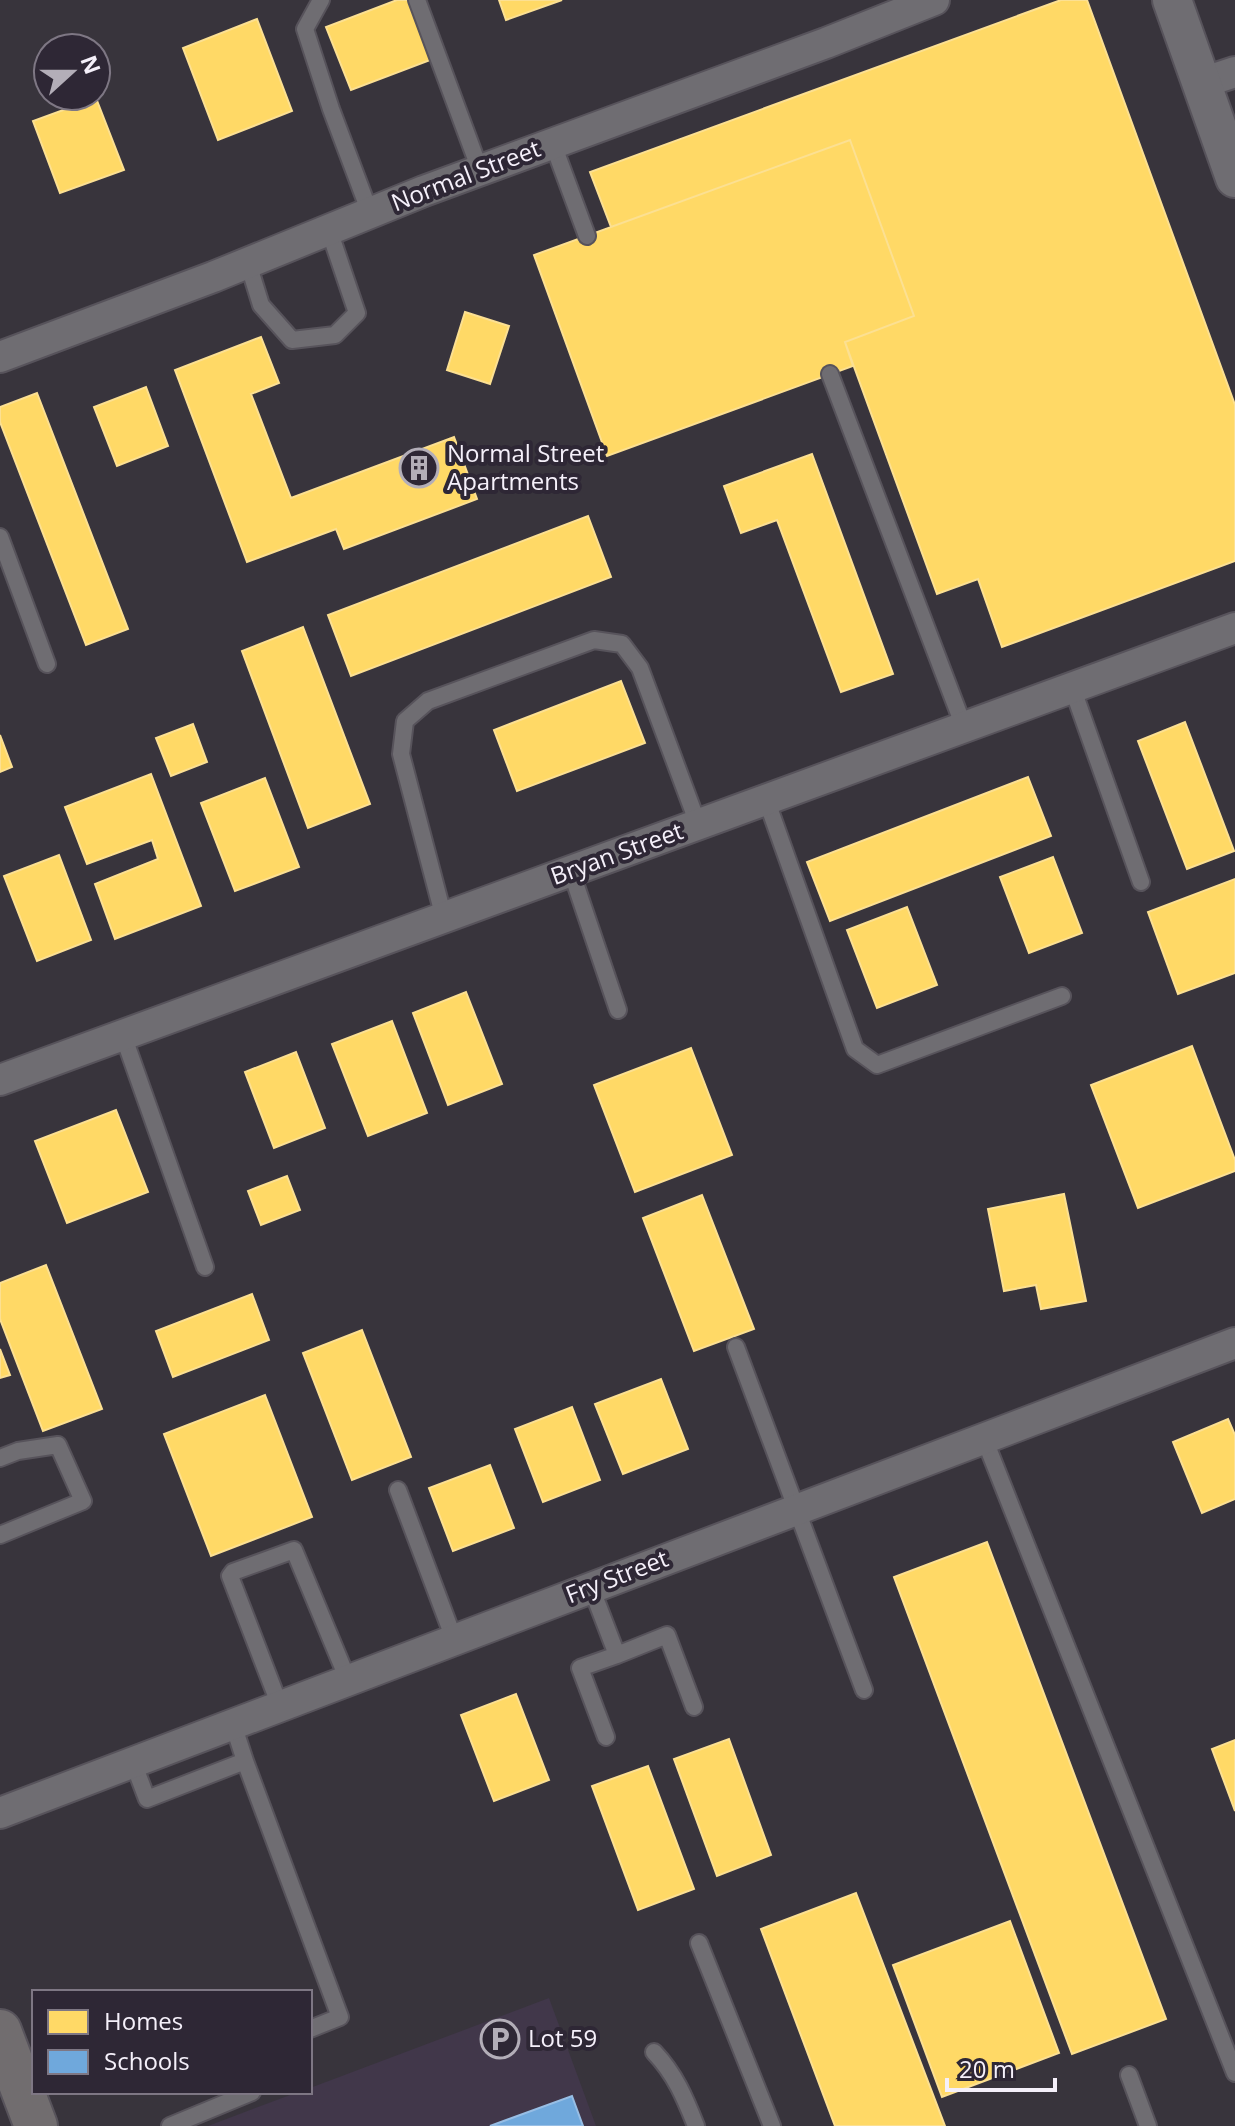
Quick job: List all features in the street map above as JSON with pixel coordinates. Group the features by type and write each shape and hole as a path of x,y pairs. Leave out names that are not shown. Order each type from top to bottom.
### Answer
{"main road":[{"path":"0,2031 36,2126"}],"street":[{"name":"Normal Street","path":"0,357 248,263 480,170 934,0"},
{"path":"1172,0 1218,78 1235,178"},
{"name":"Bryan Street","path":"0,1080 1235,628"},
{"name":"Fry Street","path":"0,1813 1235,1343"}],"lane":[{"path":"321,0 305,29 370,213"},
{"path":"417,0 480,170"},
{"path":"553,144 587,236"},
{"path":"248,263 261,305 292,340 335,335 357,313 329,230"},
{"path":"830,374 964,727"},
{"path":"0,537 47,664"},
{"path":"444,918 401,754 405,721 428,701 594,640 622,644 640,668 698,824"},
{"path":"1072,687 1141,882"},
{"path":"766,799 855,1049 877,1065 1062,996"},
{"path":"571,871 618,1010"},
{"path":"123,1035 205,1267"},
{"path":"736,1347 864,1690"},
{"path":"984,1438 1235,2073"},
{"path":"0,1458 18,1451 58,1445 83,1501 0,1535"},
{"path":"398,1490 454,1639"},
{"path":"280,1706 230,1576 233,1572 293,1550 296,1552 348,1680"},
{"path":"591,1587 617,1655"},
{"path":"606,1737 580,1668 667,1635 694,1707"},
{"path":"233,1724 340,2017 312,2028"},
{"path":"133,1762 147,1799 245,1761"},
{"path":"699,1943 772,2126"},
{"path":"654,2052 670,2068 696,2126"},
{"path":"1129,2075 1148,2126"},
{"path":"170,2126 247,2094"}],"shaded area":[{"name":"Lot 59","path":"549,1998 596,2126 208,2126 293,2094 312,2094 312,2087"}],"building: Homes":[{"path":"397,0 411,0 433,59 351,90 326,27"},
{"path":"499,0 562,0 506,20"},
{"path":"1061,0 1087,0 1235,405 1235,561 1002,647 978,579 937,594 845,342 914,316 850,140 611,227 590,172"},
{"path":"257,19 292,111 218,140 183,48"},
{"path":"58,112 101,112 124,170 60,193 33,121"},
{"path":"850,140 914,316 845,342 853,366 607,456 534,255"},
{"path":"465,312 509,326 490,384 447,370"},
{"name":"Normal Street Apartments","path":"261,337 279,383 251,394 291,498 454,437 477,499 344,549 336,529 247,562 175,370"},
{"path":"146,387 168,446 117,466 94,407"},
{"path":"37,393 128,629 86,645 0,422 0,407"},
{"path":"812,454 893,674 841,692 777,520 741,533 724,486"},
{"path":"588,516 611,577 351,676 328,615"},
{"path":"303,627 370,804 308,828 242,651"},
{"path":"621,681 645,743 517,791 494,730"},
{"path":"1185,722 1234,851 1187,869 1138,741"},
{"path":"193,724 207,762 171,776 156,738"},
{"path":"0,735 12,767 0,772"},
{"path":"151,774 201,906 115,939 95,884 158,859 152,840 87,864 65,807"},
{"path":"1028,777 1051,836 830,921 807,862"},
{"path":"265,778 299,867 235,891 201,803"},
{"path":"59,855 91,940 37,961 4,876"},
{"path":"1053,857 1082,933 1029,953 1000,877"},
{"path":"1235,879 1235,973 1178,994 1148,912"},
{"path":"907,907 937,985 877,1008 847,930"},
{"path":"466,992 502,1084 448,1105 413,1013"},
{"path":"392,1021 427,1113 368,1136 332,1044"},
{"path":"1192,1046 1235,1160 1235,1171 1138,1208 1091,1085"},
{"path":"691,1048 732,1155 635,1192 594,1085"},
{"path":"296,1052 325,1128 274,1148 245,1072"},
{"path":"116,1110 148,1192 67,1223 35,1141"},
{"path":"287,1176 300,1210 261,1225 248,1191"},
{"path":"1064,1194 1086,1301 1041,1309 1036,1285 1004,1291 988,1209"},
{"path":"702,1195 754,1329 694,1351 643,1218"},
{"path":"46,1265 102,1409 43,1431 0,1319 0,1283"},
{"path":"252,1294 269,1340 173,1377 156,1331"},
{"path":"362,1330 411,1457 352,1480 303,1353"},
{"path":"0,1349 10,1375 0,1378"},
{"path":"661,1379 688,1449 623,1474 595,1404"},
{"path":"265,1395 312,1517 211,1556 164,1434"},
{"path":"572,1407 600,1480 543,1502 515,1429"},
{"path":"1228,1419 1235,1435 1235,1499 1202,1513 1173,1442"},
{"path":"490,1465 514,1528 453,1551 429,1488"},
{"path":"987,1542 1166,2019 1072,2054 894,1577"},
{"path":"516,1694 549,1780 494,1801 461,1715"},
{"path":"729,1739 771,1855 717,1876 674,1759"},
{"path":"1235,1740 1235,1811 1212,1749"},
{"path":"648,1766 694,1889 638,1910 592,1786"},
{"path":"856,1893 945,2126 835,2126 761,1929"},
{"path":"1010,1921 1059,2053 942,2097 893,1965"}],"building: Schools":[{"path":"572,2096 583,2126 490,2126"}],"place":[{"name":"Normal Street Apartments","path":"419,468"},
{"name":"Lot 59","path":"500,2039"}]}
